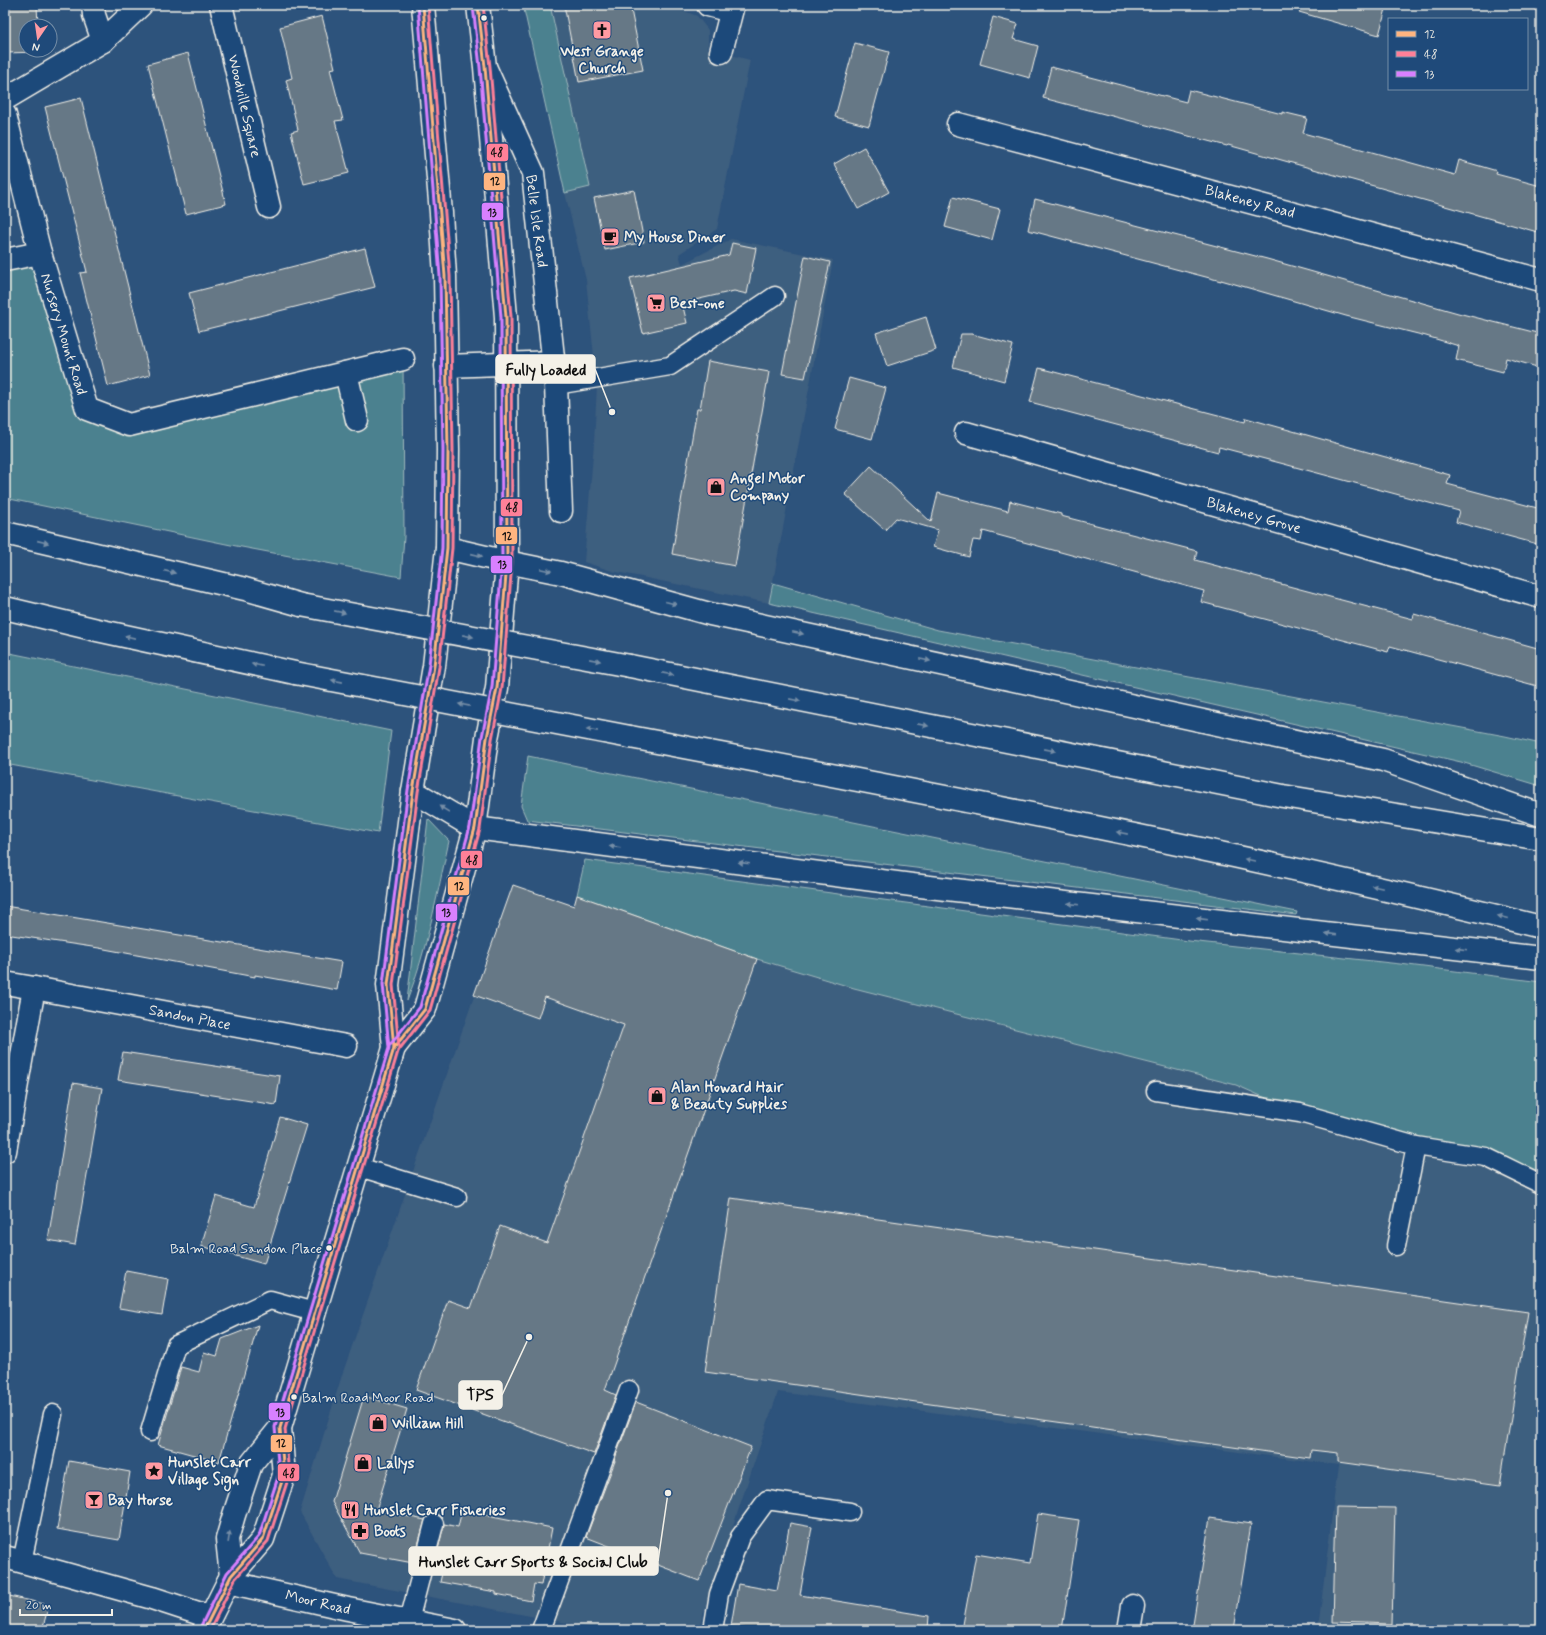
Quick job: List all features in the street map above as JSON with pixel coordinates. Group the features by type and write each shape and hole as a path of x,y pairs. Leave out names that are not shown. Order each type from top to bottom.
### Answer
{"main road":[{"path":"93,5 94,15 103,41"},
{"path":"5,99 103,41 141,5"},
{"name":"Woodville Square","path":"221,5 269,207"},
{"name":"Belle Isle Road","path":"229,1579 262,1539 284,1475 280,1428 394,1048 388,986 413,791 434,666 447,548 448,450 445,276 423,5"},
{"name":"Belle Isle Road","path":"394,1048 425,1009 475,828 487,738 497,688 508,562 506,317 485,67 478,5"},
{"path":"708,5 732,8 720,52"},
{"name":"Belle Isle Road","path":"485,67 533,173 556,385 561,511"},
{"name":"Nursery Mount Road","path":"5,115 40,253 87,409 129,425 403,359"},
{"name":"Blakeney Road","path":"958,124 1541,280"},
{"path":"5,260 40,253"},
{"path":"446,366 554,362"},
{"path":"346,373 357,420"},
{"name":"Blakeney Grove","path":"966,433 1541,597"},
{"path":"5,533 245,589 302,605 630,666 1283,796 1541,840"},
{"path":"447,548 561,574 710,614 1383,760 1541,815"},
{"path":"5,608 97,630 295,673 885,784 1149,838 1417,896 1541,927"},
{"path":"413,791 475,828 912,885 1541,958"},
{"name":"Sandon Place","path":"5,983 346,1046"},
{"path":"5,1151 34,988"},
{"name":"Belle Isle Road","path":"229,1579 227,1539 251,1464 280,1428"},
{"path":"13,1560 152,1598 207,1624 229,1579"},
{"name":"Moor Road","path":"229,1579 348,1609 455,1630"},
{"path":"1129,1630 1132,1606"}],"lane":[{"path":"556,385 670,366 775,296"},
{"path":"1156,1091 1300,1113 1416,1146 1486,1157 1541,1184"},
{"path":"1396,1246 1416,1146"},
{"path":"359,1167 457,1197"},
{"path":"150,1432 176,1345 270,1300 314,1312"},
{"path":"541,1630 629,1390"},
{"path":"13,1560 53,1414"},
{"path":"713,1630 719,1594 740,1536 767,1500 850,1512"},
{"path":"409,1621 434,1524"}],"shaded area":[{"path":"550,5 685,5 684,11 697,16 708,30 708,49 750,60 717,229 679,254 682,264 731,239 833,260 769,603 612,571 584,562 594,443 597,385 586,280 565,193 590,186"},
{"path":"513,885 573,906 577,895 757,959 854,988 1236,1085 1300,1113 1486,1157 1541,1184 1541,1630 1318,1630 1338,1465 778,1392 698,1630 603,1630 337,1579 300,1512 342,1375"}],"green space":[{"path":"523,5 550,5 590,187 565,193"},
{"path":"40,253 87,409 129,425 403,359 404,537 401,577 231,545 5,498 5,260"},
{"path":"773,583 938,630 1541,744 1541,786 1461,762 769,603"},
{"path":"5,652 391,731 378,833 5,764"},
{"path":"528,756 1297,912 1296,915 527,820 521,806"},
{"path":"428,819 449,841 426,942 407,1001"},
{"path":"585,860 1189,941 1400,964 1541,982 1541,1184 1486,1157 1300,1113 1236,1085 854,988 757,959 577,895"}],"building":[{"path":"5,5 37,5 38,18 18,18 18,53 5,53"},
{"name":"West Grange Church","path":"564,5 630,5 643,70 579,82"},
{"path":"1300,5 1387,5 1379,35 1299,12"},
{"path":"322,16 335,68 330,69 343,120 335,121 349,173 304,184 291,132 298,130 286,80 292,78 280,27"},
{"path":"993,17 1018,24 1013,39 1038,46 1030,78 980,64"},
{"path":"855,43 889,52 869,126 835,117"},
{"path":"188,53 226,204 186,214 148,64"},
{"path":"1051,67 1186,102 1189,90 1282,114 1282,112 1307,118 1303,133 1455,175 1459,160 1497,171 1496,174 1541,186 1541,233 1228,145 1227,146 1043,98"},
{"path":"81,98 150,375 108,386 80,273 87,272 45,107"},
{"path":"864,147 889,192 858,209 834,164"},
{"path":"634,190 644,242 605,250 594,198"},
{"path":"953,197 1000,209 992,240 945,227"},
{"path":"1035,199 1267,259 1458,313 1541,334 1541,352 1537,367 1506,358 1503,372 1456,360 1459,346 1346,316 1221,280 1028,230"},
{"path":"732,243 756,248 747,294 734,291 682,303 687,323 643,333 630,278 729,255"},
{"path":"365,248 375,287 199,331 189,293"},
{"path":"805,256 830,262 805,378 782,374"},
{"path":"926,317 936,350 887,366 876,333"},
{"path":"961,334 972,334 1013,345 1004,381 953,367"},
{"name":"Angel Motor Company","path":"708,361 769,372 735,566 672,554 697,409 700,409"},
{"path":"1039,368 1245,422 1246,418 1450,475 1447,484 1541,509 1541,545 1456,522 1459,511 1219,447 1218,452 1030,402"},
{"path":"849,378 886,388 872,439 835,429"},
{"path":"871,466 931,522 938,493 1008,511 1010,501 1061,514 1061,516 1197,551 1195,560 1262,579 1413,619 1414,614 1541,649 1541,687 1390,646 1388,652 1201,602 1204,591 983,531 981,541 973,540 969,557 933,547 938,530 896,518 885,530 845,494"},
{"path":"513,885 574,906 577,895 757,959 605,1390 616,1395 594,1454 416,1390 448,1300 471,1308 500,1226 547,1243 624,1025 545,997 538,1018 474,995"},
{"path":"5,906 342,962 337,990 255,975 255,977 99,948 5,934"},
{"path":"123,1052 280,1076 276,1105 118,1080"},
{"path":"73,1083 102,1088 75,1245 48,1240"},
{"path":"280,1117 307,1125 264,1264 201,1246 216,1196 254,1207"},
{"path":"731,1198 1528,1312 1500,1485 1338,1462 1338,1453 1311,1450 1310,1458 705,1372"},
{"path":"126,1271 168,1279 162,1315 119,1308"},
{"path":"258,1325 219,1462 158,1445 181,1367 199,1372 204,1352 217,1356 222,1339"},
{"path":"364,1396 407,1409 376,1510 425,1520 413,1563 360,1553 332,1502"},
{"path":"636,1402 751,1447 699,1581 586,1537"},
{"name":"Bay Horse","path":"69,1461 130,1472 119,1540 57,1529"},
{"path":"1336,1507 1395,1508 1392,1624 1333,1622"},
{"path":"462,1510 552,1528 541,1585 534,1584 531,1601 496,1594 496,1592 440,1582 443,1569 434,1567 444,1524 458,1527"},
{"path":"1038,1514 1079,1520 1062,1630 962,1630 976,1554 1030,1563"},
{"path":"1210,1518 1251,1524 1234,1630 1192,1630"},
{"path":"790,1523 812,1527 800,1595 929,1616 928,1630 755,1630 731,1626 738,1584 777,1591"},
{"path":"5,1595 49,1605 42,1630 5,1630"}],"transit line":[{"name":"13","path":"200,1628 227,1573 259,1536 279,1474 275,1427 389,1048 383,984 408,790 429,665 442,548 443,450 440,276 418,5"},
{"name":"12","path":"204,1630 231,1576 263,1539 284,1475 280,1428 394,1048 388,985 413,791 434,666 447,548 448,450 445,276 423,5"},
{"name":"48","path":"210,1630 235,1579 268,1541 289,1476 285,1429 399,1048 393,985 418,792 439,667 452,548 453,450 450,276 428,5"},
{"name":"12","path":"394,1048 425,1009 475,828 487,738 497,688 507,562 506,317 485,67 478,5"},
{"name":"48","path":"398,1051 430,1010 480,829 492,739 502,688 512,562 511,317 490,67 483,5"},
{"name":"13","path":"390,1045 420,1007 470,827 482,737 492,687 502,562 501,317 480,67 473,6"}],"place":[{"name":"West Grange Church","path":"602,30"},
{"name":"My House Diner","path":"610,237"},
{"name":"Best-one","path":"656,303"},
{"name":"Fully Loaded","path":"612,412"},
{"name":"Angel Motor Company","path":"716,487"},
{"name":"Alan Howard Hair & Beauty Supplies","path":"657,1096"},
{"name":"Balm Road Sandon Place","path":"329,1248"},
{"name":"TPS","path":"529,1337"},
{"name":"Balm Road Moor Road","path":"294,1397"},
{"name":"William Hill","path":"378,1423"},
{"name":"Lallys","path":"363,1463"},
{"name":"Hunslet Carr Village Sign","path":"154,1471"},
{"name":"Hunslet Carr Sports & Social Club","path":"668,1493"},
{"name":"Bay Horse","path":"94,1500"},
{"name":"Hunslet Carr Fisheries","path":"350,1510"},
{"name":"Boots","path":"360,1531"}]}
